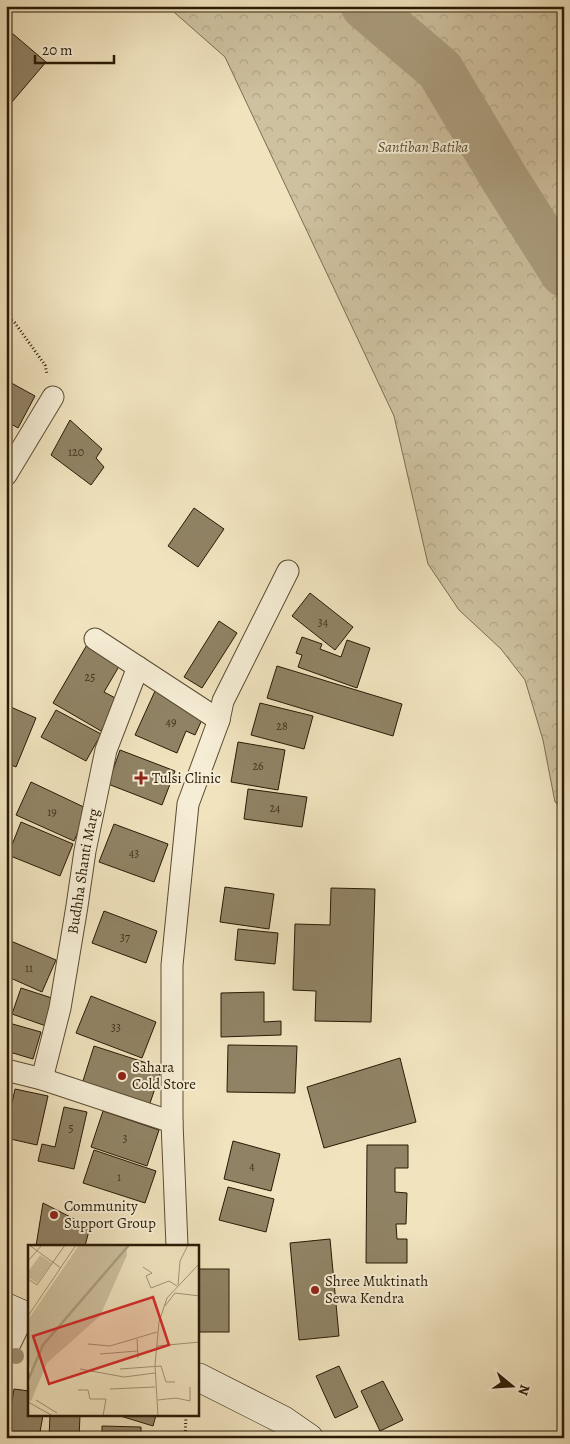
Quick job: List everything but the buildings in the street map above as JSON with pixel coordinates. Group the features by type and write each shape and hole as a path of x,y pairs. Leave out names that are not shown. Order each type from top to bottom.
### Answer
{"main road":[{"path":"199,1378 283,1420 309,1438"}],"street":[{"path":"6,475 53,397"},
{"path":"177,1245 172,1122 172,965 188,804 219,720 223,701 288,571"},
{"path":"95,639 219,720"},
{"name":"Budhha Shanti Marg","path":"42,1079 60,1008 84,851 106,750 138,667"},
{"path":"6,1070 42,1079 172,1122"},
{"path":"6,1352 20,1313"}],"path":[{"path":"6,316 15,323 45,366 53,397"},
{"path":"185,1438 186,1416"}],"green space":[{"name":"Santiban Batika","path":"167,6 564,6 564,809 555,802 543,740 525,680 501,649 459,610 428,564 394,416 225,57"}],"waterway":[{"path":"365,6 440,70 504,178 564,273"}],"place":[{"name":"Tulsi Clinic","path":"141,778"},
{"name":"Sahara Cold Store","path":"122,1076"},
{"name":"Community Support Group","path":"54,1215"},
{"name":"Shree Muktinath Sewa Kendra","path":"315,1290"}]}
